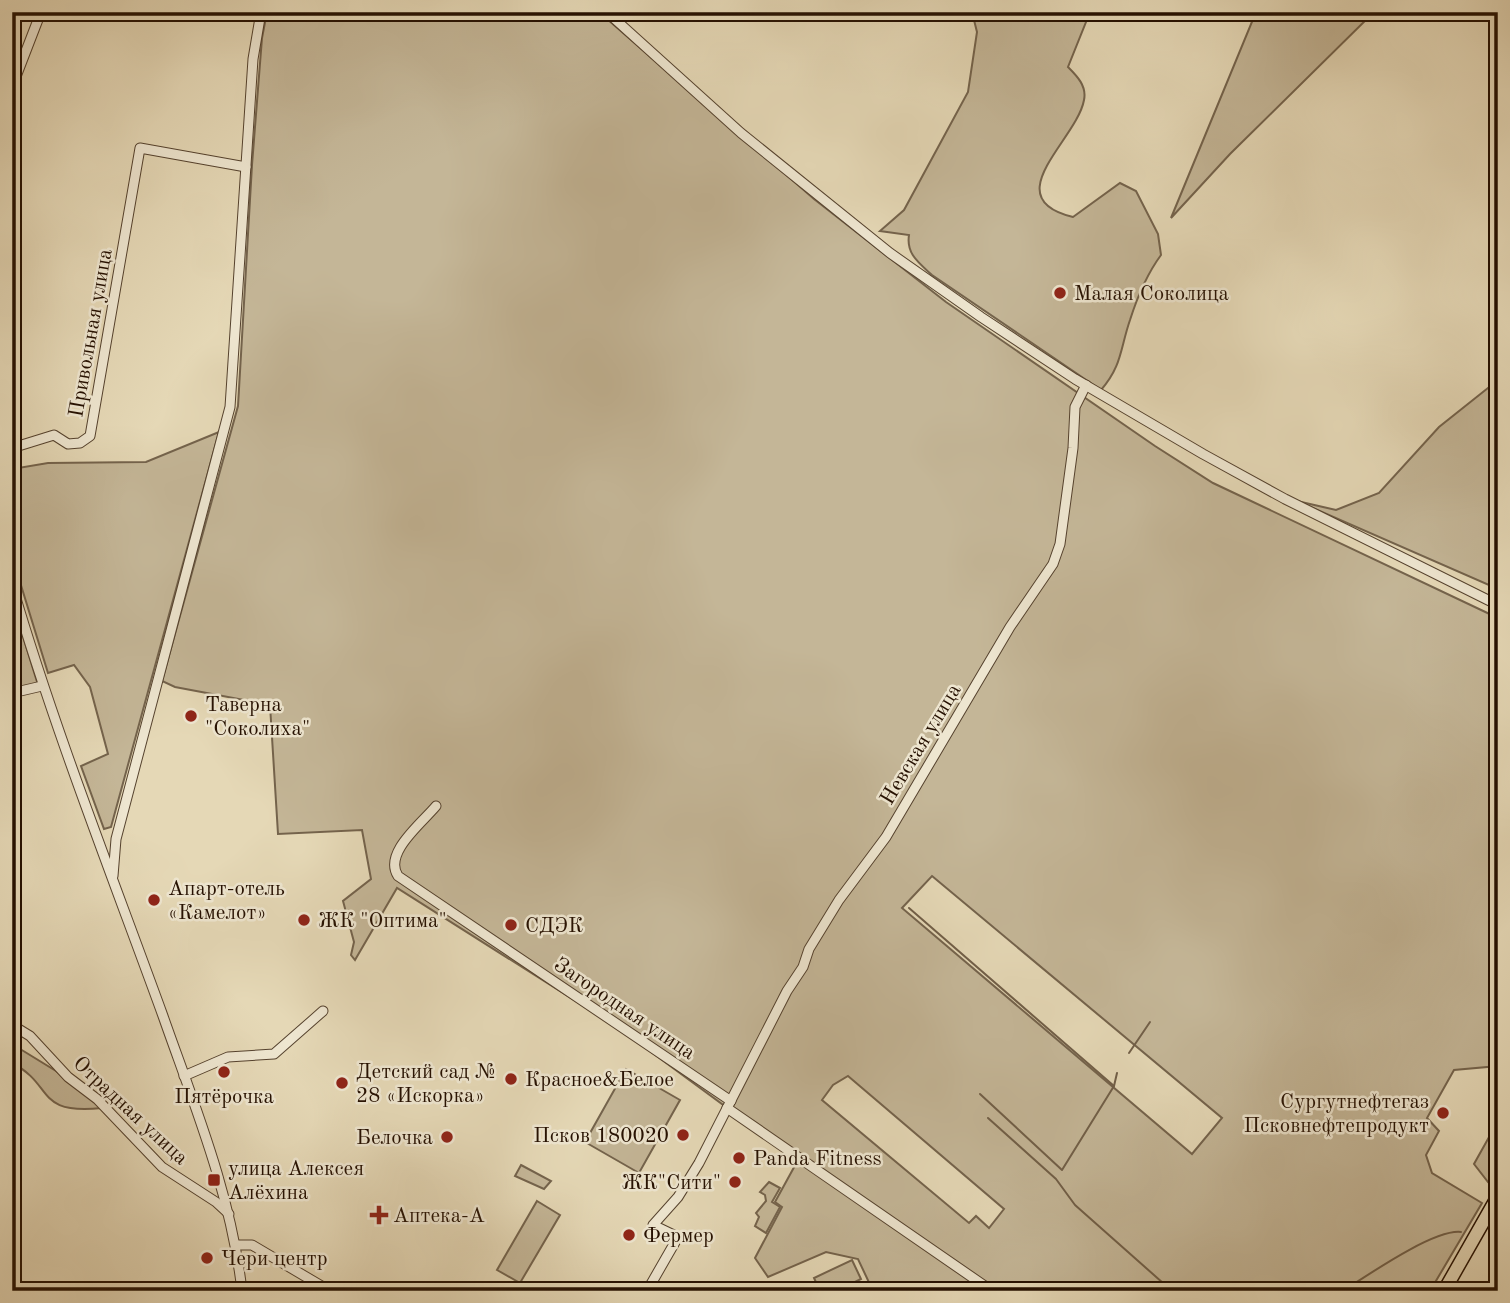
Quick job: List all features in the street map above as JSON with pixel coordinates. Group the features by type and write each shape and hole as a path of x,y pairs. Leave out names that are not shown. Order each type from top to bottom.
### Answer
{"highway":[{"path":"1444,1291 1497,1197"}],"street":[{"path":"12,87 41,12"},
{"path":"113,876 116,839 230,407 253,59 261,12"},
{"path":"607,12 741,133 890,253 1086,385 1285,499 1498,605"},
{"name":"Привольная улица","path":"12,448 54,435 68,444 80,443 90,436 141,148 246,167"},
{"name":"Невская улица","path":"647,1291 678,1237 653,1225 685,1186 787,991 803,967 809,949 839,900 886,836 1010,627 1053,564 1060,544 1073,448 1075,407 1086,385"},
{"path":"12,585 42,686 184,1076 230,1216 237,1245 242,1291"},
{"path":"12,693 42,686"},
{"name":"Загородная улица","path":"436,806 395,855 394,870 398,876 992,1291"},
{"path":"99,838 116,839"},
{"path":"184,1076 228,1057 274,1054 323,1011"},
{"name":"Отрадная улица","path":"12,1025 30,1036 68,1077 103,1104 162,1167 216,1202 230,1216"},
{"path":"237,1245 252,1245 330,1291"}],"shaded area":[{"path":"267,12 599,12 814,199 946,302 1155,446 1213,483 1498,618 1498,1066 1454,1070 1427,1118 1439,1131 1426,1155 1432,1173 1482,1203 1430,1291 873,1291 858,1259 826,1252 768,1277 755,1258 782,1207 775,1202 798,1160 620,1029 397,888 355,960 351,955 354,942 343,901 371,879 362,830 278,834 270,705 175,687 162,681 238,406 262,38","holes":["932,876 1222,1118 1192,1154 902,908","848,1076 1004,1209 989,1228 976,1216 969,1223 822,1100 833,1085"]},
{"path":"972,12 1090,12 1068,67 1083,86 1084,100 1078,116 1047,166 1040,182 1041,196 1051,208 1073,217 1120,183 1136,191 1158,234 1161,255 1139,295 1117,365 1101,390 932,275 918,262 909,248 909,235 880,231 904,210 968,92 977,32"},
{"path":"1256,12 1374,12 1230,154 1171,218"},
{"path":"1498,380 1498,589 1297,501 1336,510 1379,493 1439,427"},
{"path":"219,432 111,827 104,829 81,766 108,754 90,687 74,665 48,673 12,556 12,469 48,463 146,462"},
{"path":"12,601 38,685 12,691"},
{"path":"12,1044 56,1071 102,1108 80,1109 55,1103 35,1080 12,1063"},
{"path":"626,1069 680,1100 639,1173 585,1142"},
{"path":"1498,1121 1498,1177 1488,1182 1474,1164"},
{"path":"521,1165 551,1181 544,1189 515,1176"},
{"path":"769,1182 780,1188 772,1202 780,1207 766,1233 755,1226 759,1217 756,1213 766,1201 765,1195 760,1192"},
{"path":"537,1201 560,1215 520,1283 497,1270"},
{"path":"852,1260 861,1279 837,1291 820,1291 814,1278"}],"waterway":[{"path":"909,908 1114,1086"},
{"path":"1129,1053 1150,1022"},
{"path":"980,1094 1062,1170 1114,1086 1117,1073"},
{"path":"988,1118 1056,1179 1075,1205 1172,1291"},
{"path":"1343,1291 1418,1245 1449,1233 1461,1232"}],"place":[{"name":"Малая Соколица","path":"1060,293"},
{"name":"Таверна \"Соколиха\"","path":"191,716"},
{"name":"Апарт-отель «Камелот»","path":"154,900"},
{"name":"ЖК \"Оптима\"","path":"304,920"},
{"name":"СДЭК","path":"511,925"},
{"name":"Пятёрочка","path":"224,1072"},
{"name":"Красное&Белое","path":"511,1079"},
{"name":"Детский сад № 28 «Искорка»","path":"342,1083"},
{"name":"Сургутнефтегаз Псковнефтепродукт","path":"1443,1113"},
{"name":"Псков 180020","path":"683,1135"},
{"name":"Белочка","path":"447,1137"},
{"name":"Panda Fitness","path":"739,1158"},
{"name":"улица Алексея Алёхина","path":"214,1180"},
{"name":"ЖК\"Сити\"","path":"735,1182"},
{"name":"Аптека-А","path":"379,1215"},
{"name":"Фермер","path":"629,1235"},
{"name":"Чери центр","path":"207,1258"}]}
